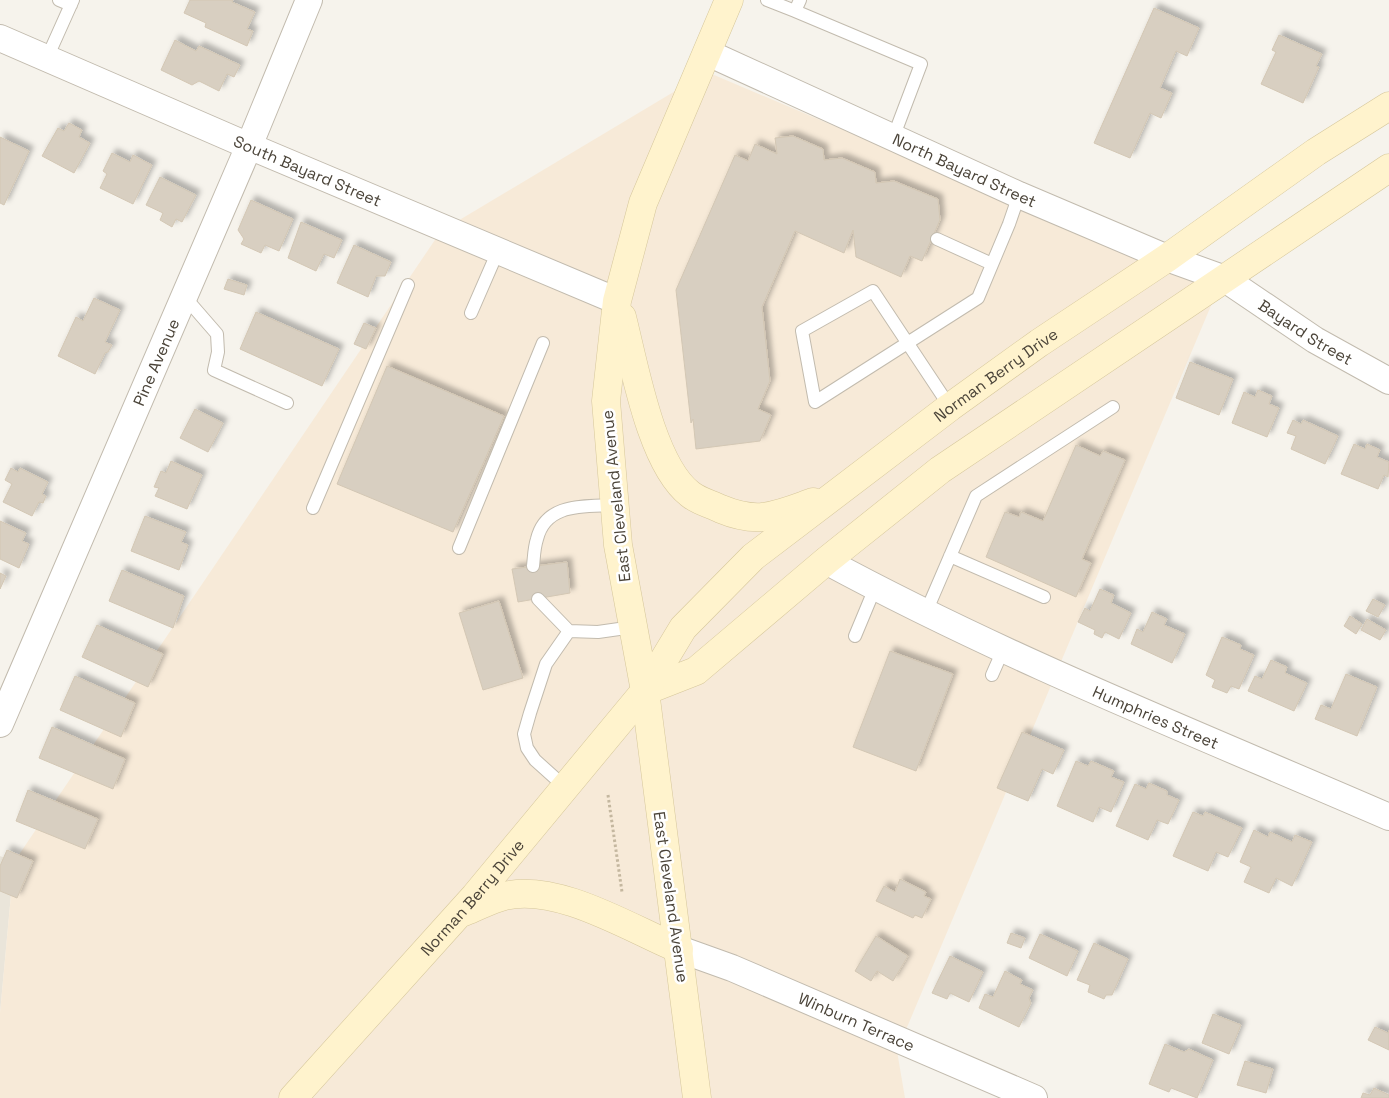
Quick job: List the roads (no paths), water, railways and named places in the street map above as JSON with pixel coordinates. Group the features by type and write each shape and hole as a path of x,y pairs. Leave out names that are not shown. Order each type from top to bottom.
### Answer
{"main road":[{"name":"East Cleveland Avenue","path":"697,1098 644,691 618,545 606,401 618,301 643,203 729,0"},
{"name":"Norman Berry Drive","path":"293,1098 458,914 565,787 644,691 683,628 753,557 950,407 1039,343 1167,258 1316,152 1389,106"},
{"name":"Norman Berry Drive","path":"644,691 696,671 826,561 940,470 1389,168"},
{"path":"618,301 651,430 660,452 676,479 690,494 739,515 760,517 778,514 833,495"},
{"path":"458,914 504,896 542,894 579,904 679,949"}],"street":[{"name":"Pine Avenue","path":"0,724 310,0"},
{"name":"South Bayard Street","path":"0,38 249,146 618,301"},
{"name":"North Bayard Street","path":"708,53 1019,195 1167,258 1225,279"},
{"name":"Bayard Street","path":"1225,279 1315,340 1389,381"},
{"name":"Humphries Street","path":"826,561 875,588 1003,650 1389,817"},
{"name":"Winburn Terrace","path":"679,949 732,968 1034,1098"}],"lane":[{"path":"767,0 798,5 921,64 893,138"},
{"path":"47,58 67,2"},
{"path":"950,407 908,342 873,291 802,331 815,402 908,342 978,298 1019,195"},
{"path":"938,239 992,264"},
{"path":"471,314 498,251"},
{"path":"313,508 408,286"},
{"path":"184,296 217,334 218,352 214,370 287,403"},
{"path":"459,548 543,344"},
{"path":"926,612 976,496 1113,407"},
{"path":"533,566 537,538 549,516 569,508 615,505"},
{"path":"950,556 1044,597"},
{"path":"855,636 875,588"},
{"path":"538,599 568,630 598,632 633,627"},
{"path":"565,787 535,760 527,748 524,734 546,664 568,630"},
{"path":"992,675 1003,650"}]}
